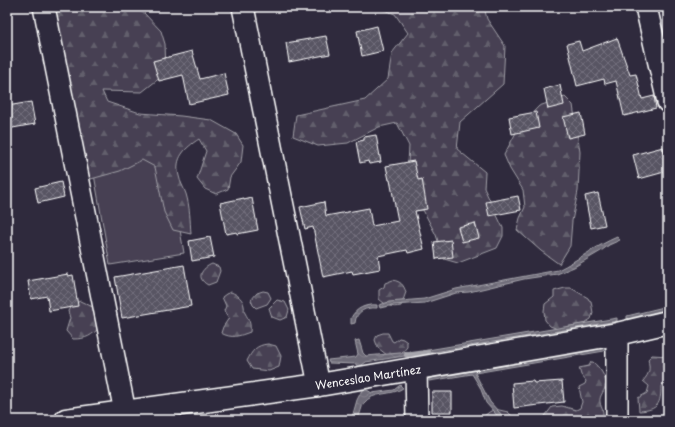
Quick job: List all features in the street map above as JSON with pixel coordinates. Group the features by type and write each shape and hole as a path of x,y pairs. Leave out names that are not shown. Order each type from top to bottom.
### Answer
{"main road":[{"name":"Wenceslao Martínez","path":"66,420 319,385 617,334 668,322"}],"street":[{"path":"44,7 125,412"},
{"path":"243,7 319,385"},
{"path":"646,7 668,102"},
{"path":"617,334 617,420"},
{"path":"416,369 416,420"}],"green space":[{"path":"45,7 128,7 144,13 161,31 165,44 166,73 142,92 102,91 107,102 140,113 211,120 236,134 243,145 241,162 230,177 228,189 216,194 205,189 197,179 206,151 199,139 185,150 179,159 178,170 186,194 190,214 191,234 173,230 164,212 155,167 142,160 120,171 91,179 72,165"},
{"path":"376,7 484,7 487,19 505,46 503,84 460,122 457,149 485,172 484,188 503,228 503,236 497,248 458,263 444,259 436,235 423,210 405,212 409,146 397,123 379,127 348,143 318,146 293,136 296,115 365,100 388,79 392,53 408,33 395,14"},
{"path":"565,97 573,105 580,152 578,191 572,221 570,246 559,264 541,251 517,230 525,207 523,190 510,169 504,155 519,127 539,106"},
{"path":"166,150 184,253 110,265 92,163"},
{"path":"212,264 219,267 220,271 216,282 208,285 202,279 201,273 205,268"},
{"path":"393,280 401,284 406,292 401,306 389,306 379,299 379,290 384,287 385,283"},
{"path":"571,288 588,298 591,301 593,313 591,319 583,324 558,329 550,326 545,320 545,304 554,297 554,291"},
{"path":"263,291 268,292 271,298 267,304 256,308 251,300 257,293"},
{"path":"231,292 243,301 244,311 249,320 250,332 242,335 229,336 221,333 229,318 224,311 226,306 222,297"},
{"path":"277,300 285,302 289,310 287,317 280,320 272,317 269,308"},
{"path":"80,301 95,308 101,326 88,336 73,339 66,331 70,318 68,311 71,306"},
{"path":"388,333 394,342 399,338 403,339 407,342 407,347 401,354 387,355 378,348 375,340 377,335"},
{"path":"268,344 276,346 281,356 279,367 269,371 252,369 247,361 251,354 257,347"},
{"path":"652,355 668,356 668,380 661,386 659,402 657,405 650,409 639,411 638,398 647,393 649,386 643,381 649,371 648,359"},
{"path":"591,362 593,362 600,370 604,376 606,384 600,400 603,412 602,420 542,420 552,407 562,406 576,410 580,408 582,402 579,387 585,384 586,381 581,375 579,368 589,366"},
{"path":"495,409 508,412 514,418 523,420 476,420"}],"water":[{"path":"617,237 620,240 609,245 574,267 557,274 524,279 469,292 456,293 425,303 393,305 380,308 379,305 389,302 424,299 456,289 558,270"},
{"path":"369,305 377,305 377,308 369,308 362,311 357,315 355,323 351,324 351,318 359,309"},
{"path":"668,306 668,309 627,319 627,316"},
{"path":"617,318 617,321 422,354 422,351"},
{"path":"359,340 363,353 366,356 411,352 411,355 366,362 357,366 356,364 329,363 328,360 356,357 358,354 355,341"},
{"path":"605,348 604,351 475,373 490,402 506,420 501,420 486,403 480,387 472,374 429,381 429,378"},
{"path":"400,385 403,388 368,399 364,403 357,420 349,420 353,414 362,390 367,390 372,393 394,390"}],"building":[{"path":"377,26 383,51 362,56 357,31"},
{"path":"326,36 330,54 289,62 286,43"},
{"path":"617,38 630,75 636,74 642,99 654,96 656,108 624,116 616,81 605,84 604,79 577,86 567,44 579,41 582,51"},
{"path":"192,51 200,79 224,73 229,95 189,104 183,75 159,81 153,61"},
{"path":"560,85 564,105 548,109 544,89"},
{"path":"31,102 35,124 7,129 7,106"},
{"path":"536,112 539,128 512,134 509,117"},
{"path":"581,113 585,134 568,138 563,117"},
{"path":"376,135 381,162 369,164 368,161 360,163 356,142 364,140 364,137"},
{"path":"663,147 668,171 639,179 633,155"},
{"path":"414,161 418,180 422,179 427,209 415,211 424,249 408,253 407,250 378,256 380,269 353,274 352,271 323,277 313,227 305,229 300,207 324,202 326,216 369,208 372,226 398,221 386,166"},
{"path":"61,182 64,197 38,203 35,188"},
{"path":"598,193 605,225 591,228 585,196"},
{"path":"518,196 521,210 489,216 486,202"},
{"path":"244,198 244,200 252,198 258,230 237,234 237,232 226,234 220,203"},
{"path":"475,223 479,238 462,242 458,227"},
{"path":"210,237 214,257 192,261 189,241"},
{"path":"451,240 453,257 436,259 434,242"},
{"path":"184,265 191,306 122,318 115,277"},
{"path":"68,274 68,276 73,275 78,306 49,311 47,296 31,299 28,281"},
{"path":"533,381 534,383 562,381 564,402 514,408 512,383"},
{"path":"432,392 452,392 452,412 432,412"}],"waterway":[{"path":"406,355 428,352"}]}
